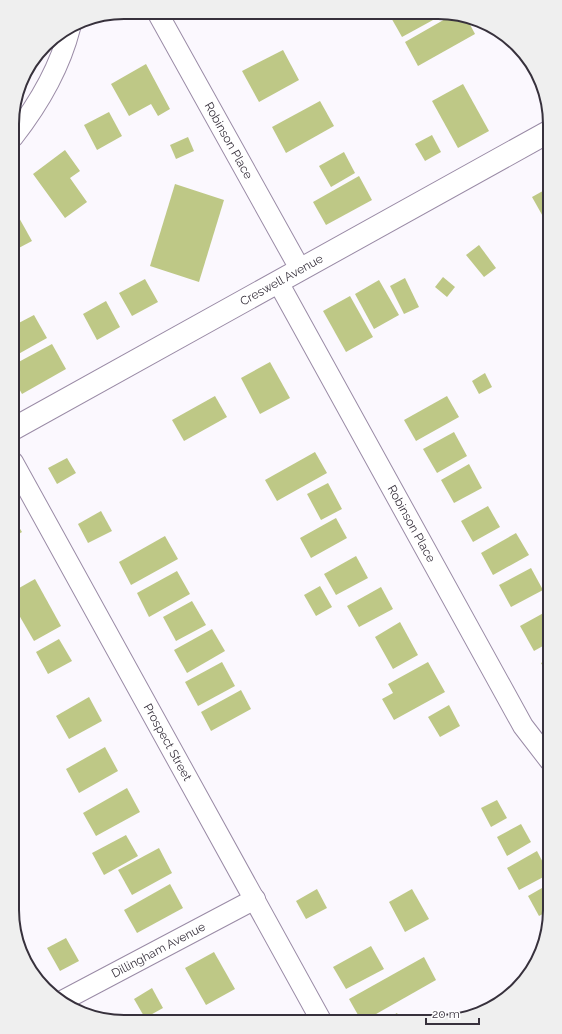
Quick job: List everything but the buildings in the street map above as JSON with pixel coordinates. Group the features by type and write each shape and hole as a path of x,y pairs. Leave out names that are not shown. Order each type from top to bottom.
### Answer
{"street":[{"name":"Robinson Place","path":"162,19 300,269"},
{"path":"19,130 47,85 67,37"},
{"name":"Creswell Avenue","path":"19,426 543,134"},
{"name":"Robinson Place","path":"278,282 523,726 543,753"},
{"name":"Prospect Street","path":"19,475 318,1015"},
{"name":"Dillingham Avenue","path":"67,998 255,899"}]}
